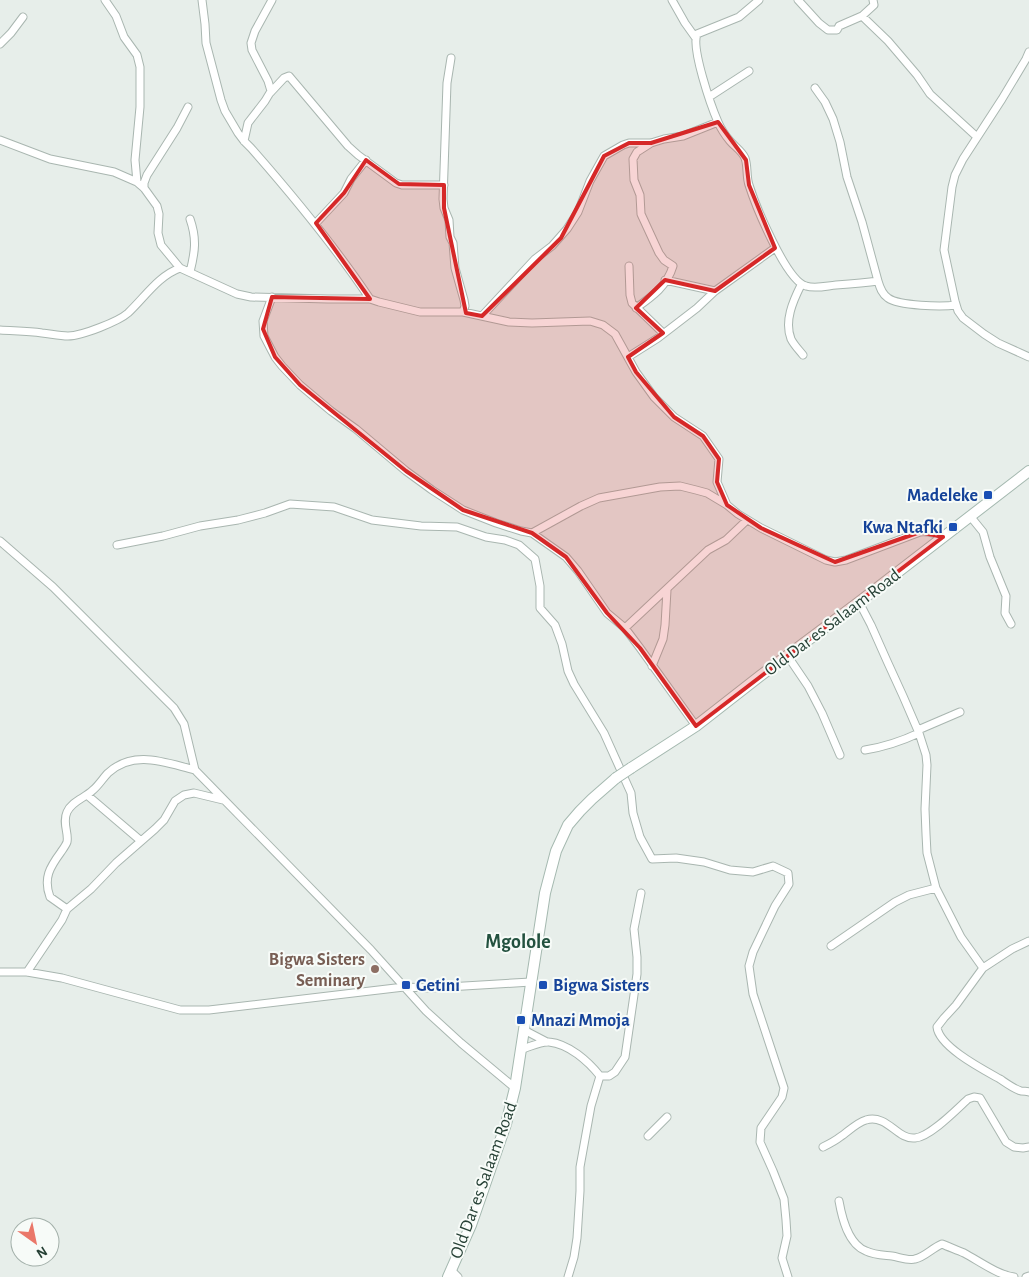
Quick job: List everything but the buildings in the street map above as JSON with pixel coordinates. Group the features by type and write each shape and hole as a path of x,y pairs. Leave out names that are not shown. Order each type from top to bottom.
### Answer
{"street":[{"path":"105,0 116,16 124,37 136,55 140,67 140,107 135,160 137,182"},
{"path":"202,0 206,24 206,43 221,100 233,126 316,223 370,299"},
{"path":"270,93 270,85 252,50 251,43 255,31 272,0"},
{"path":"672,0 695,37 698,60 718,122 722,131 746,160 749,185 775,248 795,278 801,285 817,287 878,281"},
{"path":"695,37 700,33 739,17 759,0"},
{"path":"798,0 828,30 838,30 839,26 862,16 874,5 873,0"},
{"path":"862,16 888,41 917,75 930,94 977,137"},
{"path":"0,44 23,17"},
{"path":"1029,52 955,175 944,250 956,305 963,318 998,343 1029,357"},
{"path":"451,58 446,89 443,198 444,208 449,220 450,237 453,243 455,268 464,300 464,312"},
{"path":"709,97 749,71"},
{"path":"244,141 248,123 266,101 270,93 288,76 348,146 398,184 444,185"},
{"path":"815,88 833,119 847,177 862,222 880,290 895,302 956,305"},
{"path":"144,188 146,175 177,128 188,107"},
{"path":"636,308 663,286 665,280 670,276 672,266 659,253 641,214 640,195 634,180 632,159 637,152 650,144 664,139 683,136 718,122"},
{"path":"0,140 50,159 114,172 137,182 155,203 158,211 158,233 161,245 180,268 237,294 272,298 370,299 420,312 464,312 509,322 590,321 608,328 615,334 636,372 654,397 674,417 703,436 719,459 717,482 727,505"},
{"path":"482,316 535,259 552,246 567,229 578,212 590,181 604,156 629,143 650,144"},
{"path":"316,223 344,193 351,179 366,160"},
{"path":"190,218 195,246 190,272"},
{"path":"628,357 697,308 715,292 775,248"},
{"path":"629,266 632,303 663,333"},
{"path":"0,330 32,331 67,336 92,330 126,315 157,283 180,268"},
{"path":"665,280 715,292"},
{"path":"801,285 791,308 789,324 792,341 803,355"},
{"path":"272,298 263,322 264,336 271,351 282,366 305,390 406,471 463,510 496,523 532,533 566,556 607,613 625,628 696,726"},
{"name":"Old Dar es Salaam Road","path":"452,1275 506,1124 522,1049 545,893 556,851 568,825 592,799 616,778 696,726 1029,471"},
{"path":"532,533 599,498 660,487 680,486 706,493 727,505 747,520 826,560 835,562 846,560 920,532 934,533 942,538"},
{"path":"117,545 200,526 238,520 290,504 334,507 372,520 420,526 457,527 486,537 505,540 519,545 535,559 540,586 540,608 556,626 568,670 574,684 604,733 631,793 633,813 640,837 652,859 676,858 704,862 730,870 753,872 774,866 788,873 789,884 775,906 753,952 749,966 753,994 784,1088 782,1097 761,1128 760,1142 784,1199 787,1236 782,1258 788,1277"},
{"path":"970,516 983,532 990,557 1006,596 1005,613 1010,624"},
{"path":"625,628 708,550 726,540 747,520"},
{"path":"0,541 53,587 174,708 184,724 196,770 224,800 371,950 426,1011 515,1088"},
{"path":"652,666 662,640 665,625 667,590"},
{"path":"859,602 881,646 918,731 926,755 925,809 927,852 936,888 961,937 983,968"},
{"path":"787,655 808,686 840,755"},
{"path":"865,750 879,748 908,738 918,731 960,712"},
{"path":"67,909 50,897 47,883 48,872 67,841 65,818 66,812 71,806 94,790 109,772 119,765 133,760 146,758 159,760 196,770"},
{"path":"26,972 56,929 67,909 164,820 175,801 184,795 194,794 224,800"},
{"path":"87,795 141,840"},
{"path":"832,946 895,902 909,895 936,888"},
{"path":"524,1030 547,1042 566,1048 586,1060 600,1076 609,1076 615,1072 625,1056 637,974 634,929 641,893"},
{"path":"1029,941 1012,949 983,968 937,1027 938,1033 950,1047 971,1063 1020,1091 1029,1092"},
{"path":"0,972 26,972 62,978 180,1010 209,1010 404,987 431,988 531,982"},
{"path":"522,1049 547,1042"},
{"path":"568,1277 577,1238 580,1167 600,1076"},
{"path":"823,1147 866,1120 880,1120 889,1124 906,1137 924,1136 968,1099 974,1097 980,1098 1006,1142 1014,1147 1029,1147"},
{"path":"648,1136 667,1117"},
{"path":"839,1202 853,1241 866,1251 913,1260 921,1258 942,1244 962,1252 1009,1277 1014,1277"}],"highlighted area":[{"path":"718,122 746,160 749,185 775,248 715,291 665,280 636,308 663,333 628,357 636,372 674,417 703,436 719,459 717,482 727,505 761,528 835,562 920,532 943,537 696,726 640,648 607,613 566,557 532,533 463,510 406,471 300,385 275,357 263,329 272,297 370,299 316,223 344,193 366,160 399,184 444,185 444,208 466,313 482,316 561,238 604,156 629,143 651,143"}],"place":[{"name":"Madeleke","path":"988,495"},
{"name":"Kwa Ntafki","path":"953,527"},
{"name":"Bigwa Sisters Seminary","path":"375,969"},
{"name":"Getini","path":"406,985"},
{"name":"Bigwa Sisters","path":"543,985"},
{"name":"Mnazi Mmoja","path":"521,1020"}],"district":[{"name":"Mgolole","path":"518,941"}]}
